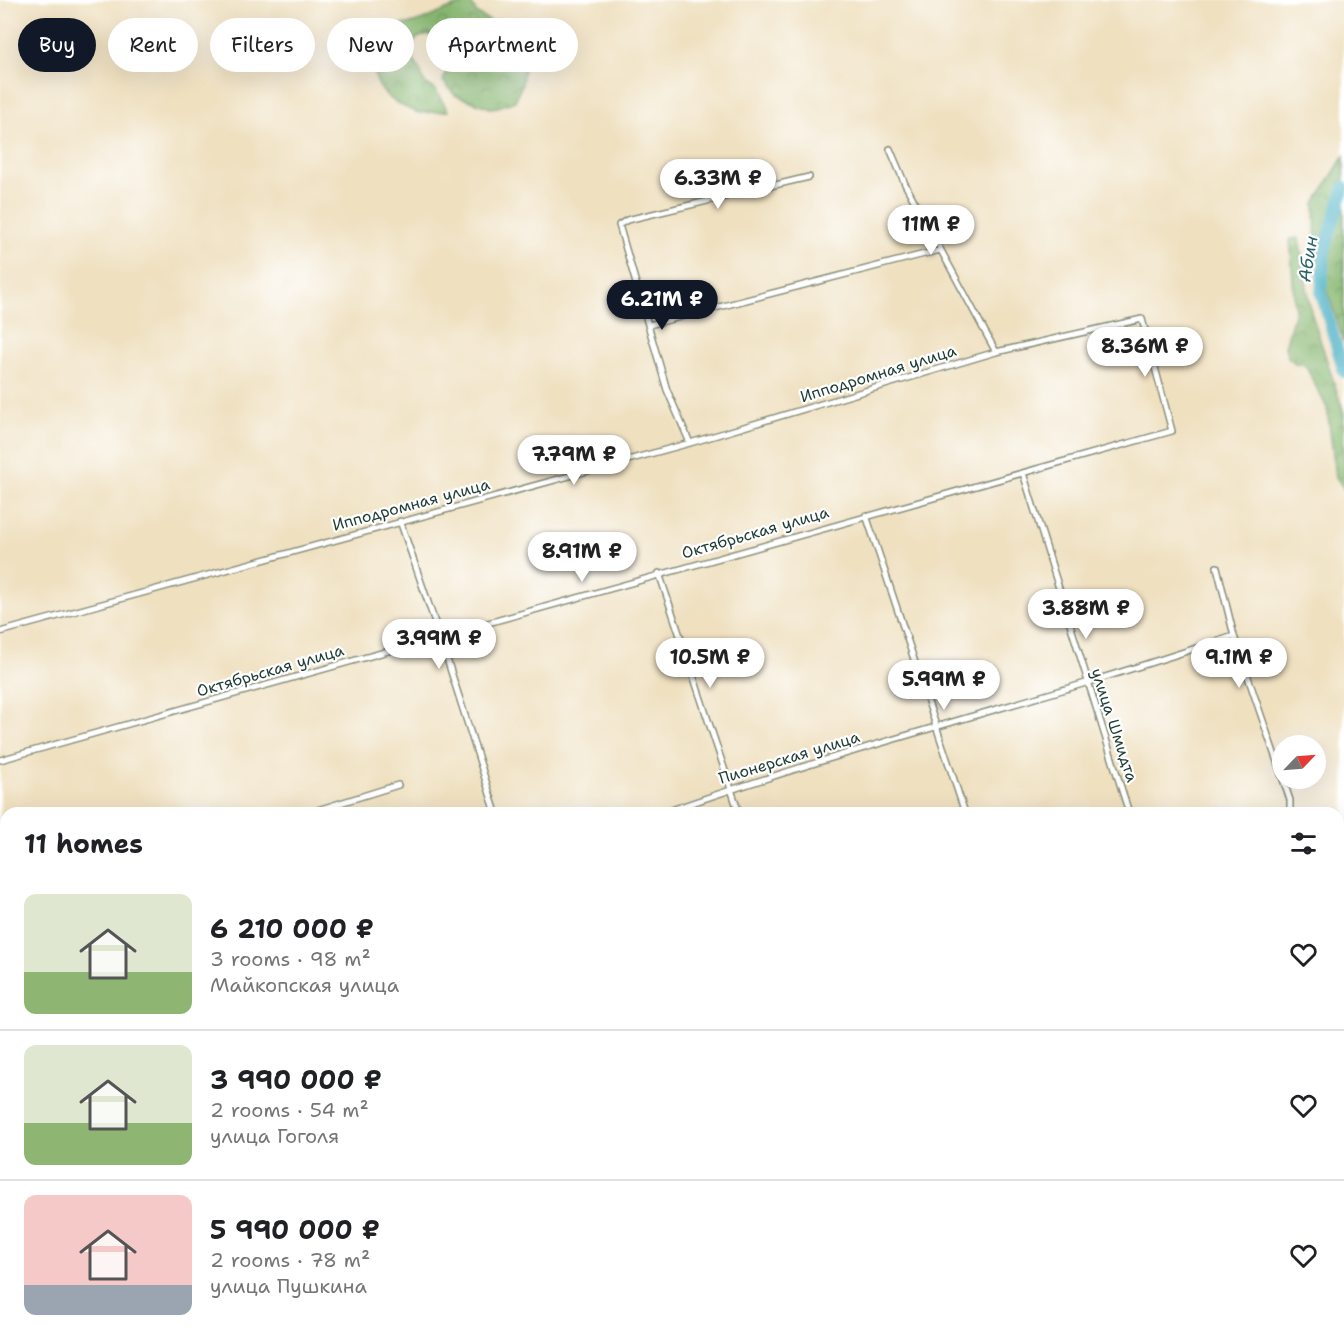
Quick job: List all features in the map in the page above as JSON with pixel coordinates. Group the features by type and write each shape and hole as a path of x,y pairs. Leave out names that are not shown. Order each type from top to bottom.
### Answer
{"street":[{"path":"890,149 905,184 996,352"},
{"path":"690,443 667,390 619,225 627,220 809,177"},
{"path":"649,325 940,250"},
{"name":"Ипподромная улица","path":"0,632 690,443 996,352 1142,319 1172,430"},
{"name":"Октябрьская улица","path":"0,760 1172,430"},
{"name":"улица Шмидта","path":"1023,473 1127,807"},
{"path":"866,515 963,807"},
{"path":"400,521 494,807"},
{"path":"1216,567 1234,636 1290,800 1290,807"},
{"path":"659,573 737,807"},
{"name":"Пионерская улица","path":"680,807 731,789 936,726 1087,683 1234,636"},
{"path":"327,807 398,785"}],"green space":[{"path":"471,2 477,14 484,18 428,18 455,6"},
{"path":"426,19 426,35 417,38 414,43 414,23"},
{"path":"414,60 424,82 436,90 448,111 420,113 398,104 387,96 374,72 414,72"},
{"path":"446,72 524,72 522,84 515,101 490,108 455,95 443,81"},
{"path":"1344,156 1344,343 1316,255 1315,203"},
{"path":"1299,238 1311,312 1344,413 1344,489 1336,477 1327,408 1305,365 1295,363 1288,357 1285,347 1295,310 1290,239"}],"waterway":[{"name":"Абин","path":"1344,187 1325,250 1321,293 1344,372"}]}
